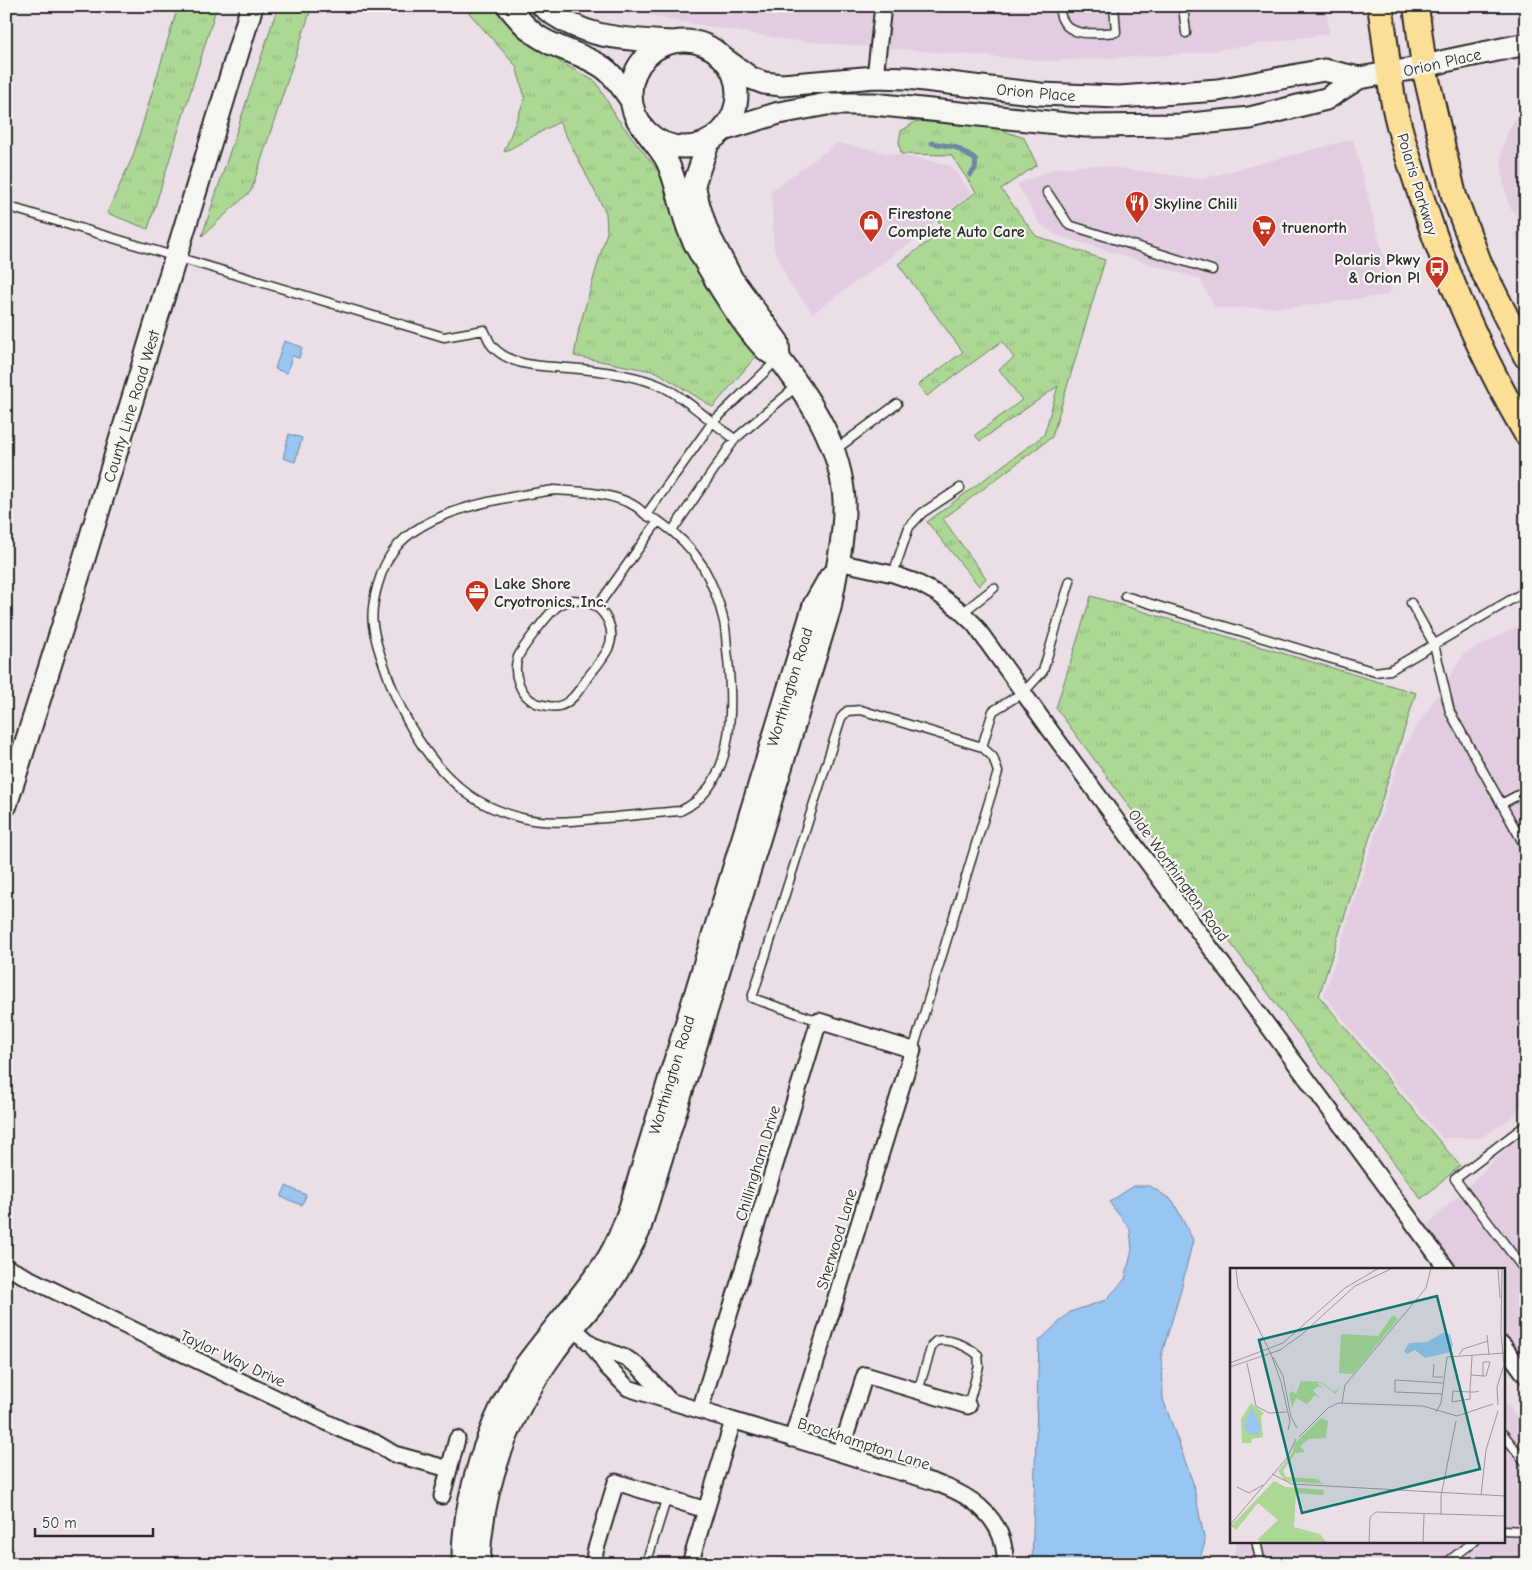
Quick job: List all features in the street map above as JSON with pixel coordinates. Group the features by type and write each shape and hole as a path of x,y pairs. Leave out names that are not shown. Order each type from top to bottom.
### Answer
{"main road":[{"name":"County Line Road West","path":"6,805 83,562 252,6"},
{"path":"508,6 526,27 546,42 592,61 613,75 631,100 636,116 645,130 658,141 674,147 692,147 716,136 733,115 736,97 735,82 732,74 719,55 706,46 690,42 627,39 588,32 575,28 542,6"},
{"name":"Polaris Parkway","path":"1380,6 1392,93 1408,156 1431,228 1457,299 1484,357 1526,433"},
{"name":"Polaris Parkway","path":"1416,6 1424,67 1454,196 1480,265 1526,356"},
{"path":"631,100 632,84 637,69 653,52 674,42"},
{"name":"Orion Place","path":"719,55 751,78 764,83 795,84 821,80 875,77 908,78 1040,94 1136,97 1218,90 1324,70 1359,78 1390,74 1526,44"},
{"path":"779,114 802,100 830,91 864,86 875,77"},
{"name":"Orion Place","path":"716,136 779,114 827,104 873,104 1086,126 1181,125 1250,118 1326,100 1359,78"},
{"name":"Worthington Road","path":"480,1564 480,1542 488,1491 506,1434 568,1323 608,1259 630,1208 814,604 838,562 843,526 844,500 835,450 811,403 779,359 767,351 723,293 690,233 674,178 666,160 645,130"},
{"name":"Worthington Road","path":"716,136 694,184 707,231 732,279 778,342 779,359"},
{"name":"Worthington Road","path":"463,1564 467,1520 473,1487 494,1423 508,1394 526,1366 568,1323"}],"street":[{"path":"875,77 883,6"},
{"name":"Olde Worthington Road","path":"838,562 893,574 923,586 938,594 974,624 1446,1268"},
{"path":"819,1021 913,1050"},
{"name":"Chillingham Drive","path":"700,1410 819,1021"},
{"name":"Sherwood Lane","path":"792,1439 913,1050"},
{"name":"Taylor Way Drive","path":"6,1268 347,1432 374,1442 394,1454 449,1469"},
{"name":"Brockhampton Lane","path":"568,1323 592,1345 607,1367 628,1388 840,1453 955,1491 980,1506 998,1527 1006,1551 1005,1564"},
{"name":"Brockhampton Lane","path":"592,1345 626,1358 638,1366 672,1402"},
{"path":"1504,1346 1526,1376"},
{"path":"840,1453 864,1375 968,1406"},
{"path":"690,1564 733,1421"},
{"path":"442,1496 457,1439"},
{"path":"594,1564 616,1482 706,1510"}],"lane":[{"path":"1059,6 1063,21 1078,33 1087,34 1116,32 1114,6"},
{"path":"1183,6 1186,34"},
{"path":"1047,192 1069,224 1212,270"},
{"path":"6,206 444,337 484,330 492,346 524,365 606,373 661,386 735,439"},
{"path":"646,515 712,423 779,359"},
{"path":"672,531 735,439 798,385"},
{"path":"835,450 898,404"},
{"path":"893,574 909,527 922,513 960,488"},
{"path":"544,491 592,492 638,507 646,515 672,531 702,565 724,619 731,694 727,743 718,772 711,785 693,805 680,811 571,822 536,821 518,817 480,802 459,788 438,767 419,742 403,715 391,687 372,624 374,599 384,568 394,549 412,532 435,520 471,506 507,497 544,491"},
{"path":"598,607 658,521"},
{"path":"982,747 993,711 1024,692 1043,671 1070,581"},
{"path":"962,613 994,588"},
{"path":"1125,596 1375,672 1390,670 1526,590"},
{"path":"572,600 586,601 598,607 610,626 611,637 608,648 570,700 559,706 546,706 534,702 524,694 518,682 516,670 518,657 549,613 560,604 572,600"},
{"path":"1411,603 1434,644 1450,712 1525,845"},
{"path":"819,1021 752,998 841,718 847,711 861,710 982,747 992,757 998,772 913,1050"},
{"path":"1501,804 1526,791"},
{"path":"1526,1125 1455,1179 1526,1272"},
{"path":"918,1391 932,1345 936,1341 941,1340 970,1348 978,1355 979,1366 968,1406"},
{"path":"1504,1435 1526,1463"},
{"path":"646,1564 667,1497"},
{"path":"1504,1530 1526,1531"},
{"path":"1256,1542 1261,1564"},
{"path":"1445,1564 1473,1542"}],"shaded area":[{"path":"626,6 1327,6 1329,34 1188,54 1046,61 789,40 660,18"},
{"path":"1526,108 1526,244 1516,238 1518,219 1508,203 1503,180 1501,153 1507,133 1517,116"},
{"path":"1353,139 1392,289 1387,295 1295,307 1215,308 1200,279 1056,235 1040,224 1017,184 1057,168 1094,165 1202,179"},
{"path":"837,143 950,165 972,193 935,220 932,227 813,313 789,283 774,248 771,191"},
{"path":"1526,622 1526,1101 1511,1118 1481,1138 1442,1138 1324,996 1397,765 1408,740 1464,654"},
{"path":"1526,1130 1526,1378 1504,1348 1504,1268 1445,1268 1420,1232"},
{"path":"1504,1399 1526,1429 1526,1564 1235,1564 1235,1542 1504,1542"}],"green space":[{"path":"178,6 217,6 148,229 107,213 133,156"},
{"path":"278,6 312,6 251,191 202,236"},
{"path":"463,6 494,6 518,34 557,60 596,82 617,118 659,172 696,263 757,355 713,407 657,372 574,356 579,328 607,232 606,213 559,122 504,152 525,98 516,66"},
{"path":"917,121 995,128 1024,138 1037,165 1001,189 1036,236 1105,260 1052,437 943,519 986,578 979,586 927,522 1044,435 1058,386 980,441 975,435 1022,400 999,369 1014,358 1002,341 927,396 918,385 963,352 898,264 944,230 938,221 976,192 951,155 901,154 899,141 901,131"},
{"path":"1091,596 1416,693 1319,996 1460,1166 1421,1199 1056,708"}],"water":[{"path":"284,341 302,347 299,358 292,356 287,373 275,369"},
{"path":"289,434 302,438 295,462 283,458"},
{"path":"286,1186 306,1195 302,1205 281,1197"},
{"path":"1134,1186 1150,1186 1173,1201 1193,1240 1179,1297 1162,1353 1163,1399 1193,1483 1205,1542 1198,1564 1032,1564 1039,1341 1070,1312 1106,1300 1125,1279 1132,1250 1130,1229 1109,1202"}],"waterway":[{"path":"932,143 955,147 976,160 975,169 970,175"}],"place":[{"name":"Skyline Chili","path":"1137,224"},
{"name":"Firestone Complete Auto Care","path":"871,243"},
{"name":"truenorth","path":"1264,248"},
{"name":"Polaris Pkwy & Orion Pl","path":"1437,289"},
{"name":"Lake Shore Cryotronics, Inc.","path":"477,613"}]}
